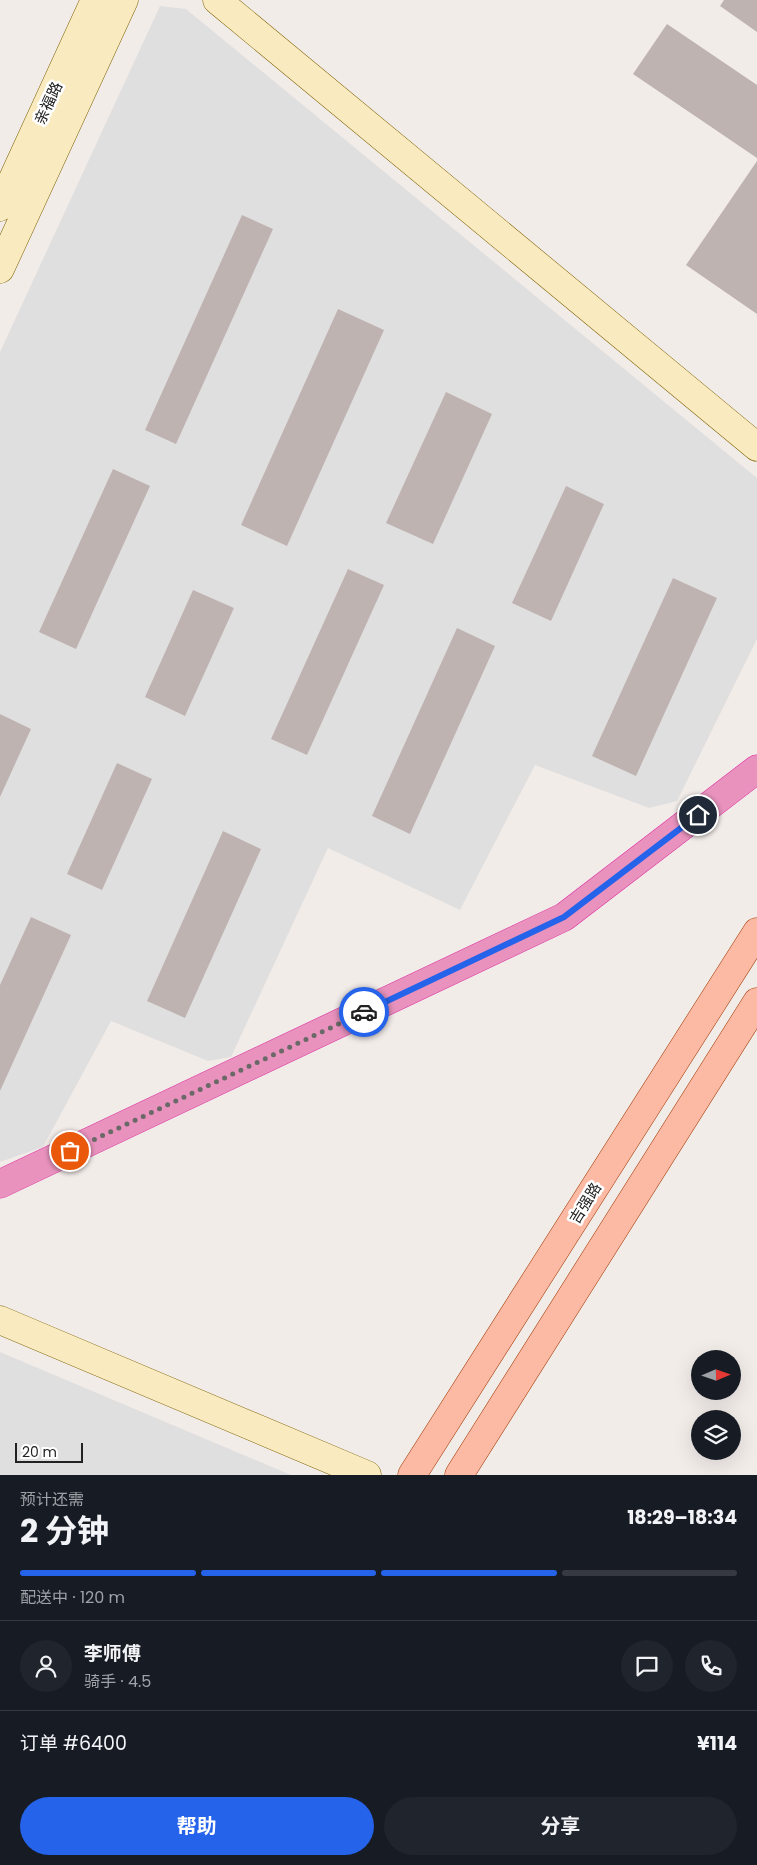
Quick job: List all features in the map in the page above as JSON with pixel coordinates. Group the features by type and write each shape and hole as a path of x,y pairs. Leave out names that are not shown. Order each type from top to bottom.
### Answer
{"highway":[{"path":"0,1184 564,917 757,769"}],"main road":[{"name":"吉强路","path":"412,1475 757,932"},
{"path":"459,1475 757,1002"}],"street":[{"name":"亲福路","path":"0,207 95,0"},
{"path":"0,269 124,0"},
{"path":"218,0 757,447"},
{"path":"0,1320 368,1475"}],"shaded area":[{"path":"160,6 186,9 757,478 757,639 677,801 649,808 535,765 460,910 328,848 231,1057 208,1061 111,1021 43,1147 0,1162 0,352"},
{"path":"0,1352 291,1475 0,1475"}],"building":[{"path":"724,0 757,0 757,32 720,6"},
{"path":"667,24 757,85 757,158 633,74"},
{"path":"757,161 757,314 686,265"},
{"path":"242,215 273,229 176,444 145,430"},
{"path":"338,309 384,330 287,546 241,525"},
{"path":"446,392 492,414 433,544 386,523"},
{"path":"113,469 150,486 76,649 39,632"},
{"path":"566,486 604,504 551,621 512,603"},
{"path":"348,569 384,585 307,755 271,739"},
{"path":"673,578 717,598 636,776 592,756"},
{"path":"193,590 234,608 185,716 145,697"},
{"path":"457,628 495,646 410,834 372,816"},
{"path":"0,714 31,729 0,797"},
{"path":"117,763 152,779 102,890 67,874"},
{"path":"223,831 261,849 185,1018 147,1001"},
{"path":"31,917 71,935 0,1091 0,985"}],"way so far":[{"path":"70,1151 364,1012"}],"route":[{"path":"364,1012 564,917 698,815"}]}
